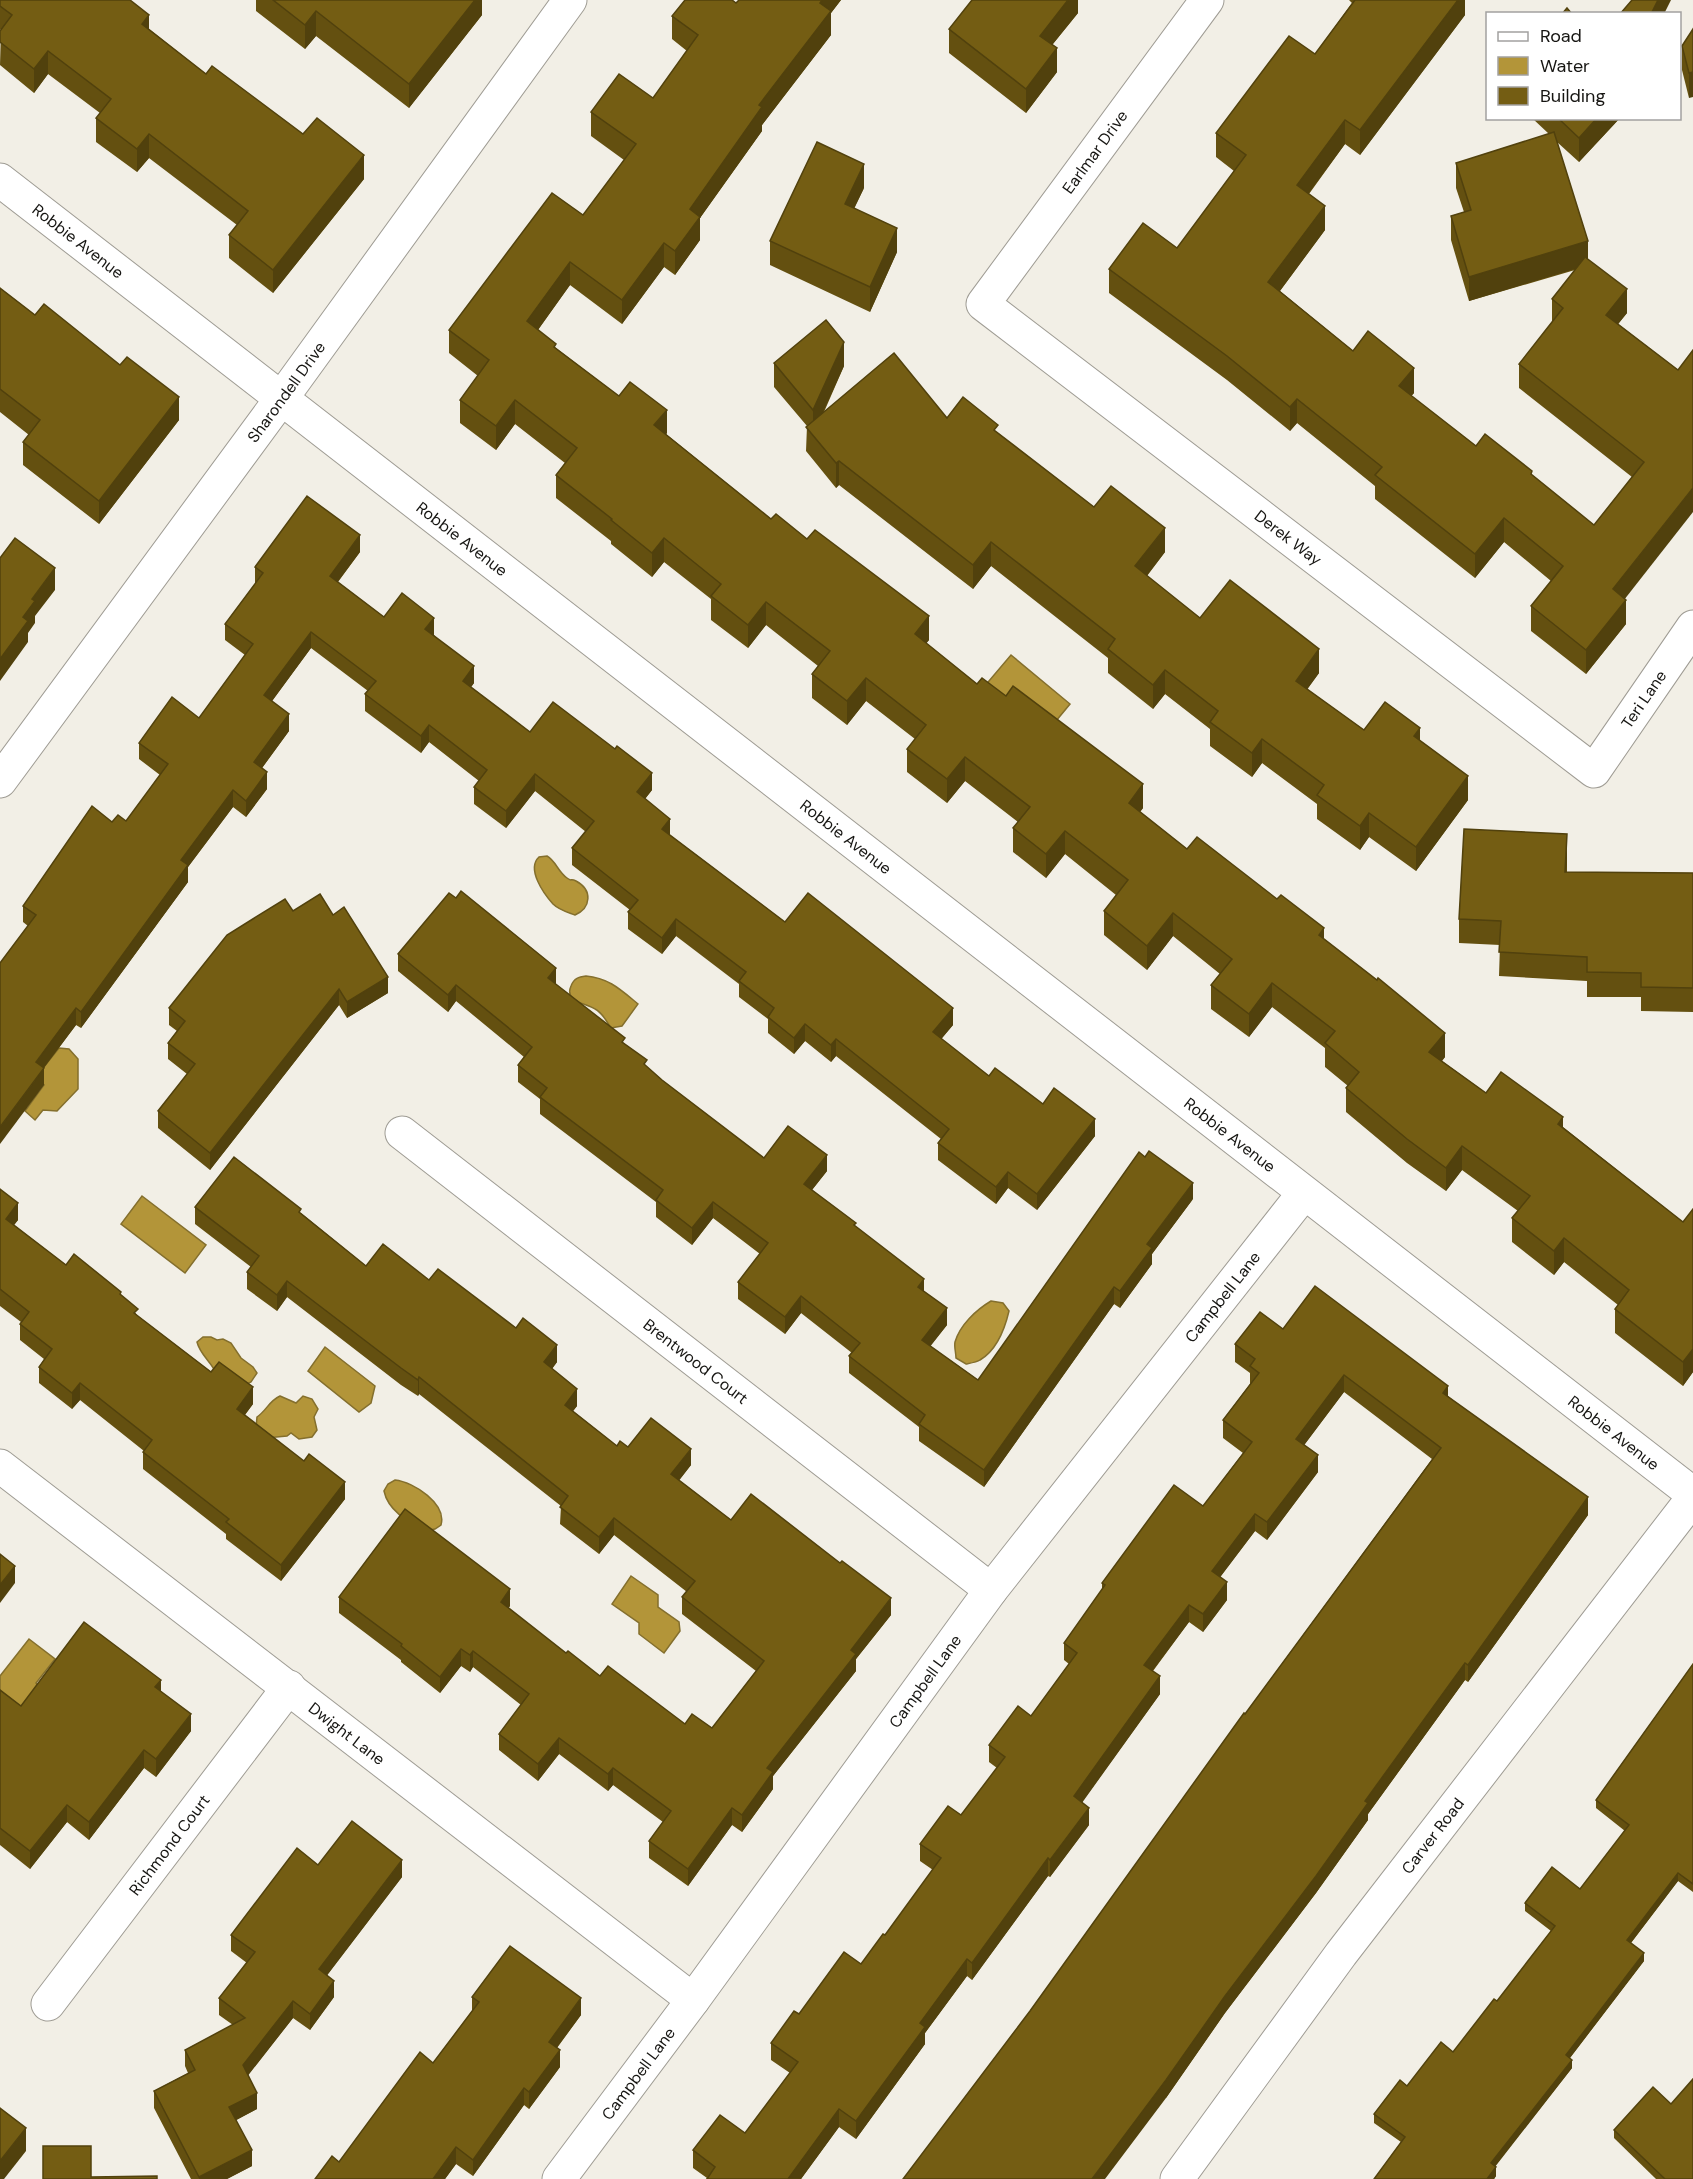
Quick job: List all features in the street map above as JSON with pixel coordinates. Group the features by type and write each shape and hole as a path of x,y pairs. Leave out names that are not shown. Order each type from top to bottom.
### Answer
{"street":[{"name":"Sharondell Drive","path":"0,781 570,0"},
{"name":"Earlmar Drive","path":"983,304 1208,0"},
{"name":"Robbie Avenue","path":"0,180 1693,1496"},
{"name":"Derek Way","path":"983,304 1594,771"},
{"name":"Teri Lane","path":"1594,771 1693,627"},
{"name":"Brentwood Court","path":"402,1133 991,1590"},
{"name":"Campbell Lane","path":"559,2179 693,2000 991,1590 1304,1193"},
{"name":"Dwight Lane","path":"0,1466 693,2000"},
{"name":"Carver Road","path":"1177,2179 1341,1954 1693,1496"},
{"name":"Richmond Court","path":"48,2004 289,1687"}],"water":[{"path":"1011,655 1070,704 1051,727 983,688"},
{"path":"547,856 564,876 576,881 585,889 587,904 575,915 553,904 535,875 534,868 539,857"},
{"path":"586,976 608,982 638,1004 622,1026 611,1028 598,1011 573,999 571,986 579,977"},
{"path":"59,1048 69,1049 78,1059 78,1089 57,1111 43,1110 35,1120 25,1111 44,1085 35,1078"},
{"path":"142,1196 206,1245 185,1273 121,1224"},
{"path":"991,1301 1003,1303 1009,1311 1003,1331 996,1345 986,1356 966,1364 956,1358 957,1336 969,1318"},
{"path":"203,1337 223,1339 231,1343 241,1358 257,1373 251,1382 243,1386 217,1375 197,1342"},
{"path":"325,1347 375,1386 371,1403 359,1412 308,1371"},
{"path":"280,1396 296,1403 303,1396 312,1399 318,1409 314,1417 317,1430 312,1437 299,1439 291,1433 287,1436 266,1438 256,1428 257,1417"},
{"path":"395,1480 411,1485 427,1495 439,1509 442,1517 441,1525 425,1531 406,1520 395,1510 384,1491 388,1484"},
{"path":"631,1576 658,1595 658,1607 679,1622 680,1631 664,1653 639,1634 639,1623 612,1604"},
{"path":"29,1639 55,1659 36,1683 39,1687 38,1721 0,1692 0,1676"}],"building":[{"path":"0,0 130,0 149,15 142,24 206,74 212,66 303,134 317,118 364,155 273,270 229,235 248,211 149,134 137,149 96,118 111,99 48,51 34,69 0,42 0,31 12,15 0,6"},
{"path":"273,0 475,0 409,84 316,11 305,25"},
{"path":"685,0 732,0 736,3 739,0 822,0 820,3 831,11 759,105 762,107 690,209 700,217 675,251 664,243 622,300 570,262 527,321 556,344 554,347 619,396 630,382 667,410 654,425 771,519 776,514 807,539 815,530 929,616 915,634 977,684 982,678 1006,696 1013,686 1143,784 1129,803 1187,849 1197,837 1277,899 1281,895 1324,928 1319,935 1377,980 1378,978 1445,1033 1429,1052 1486,1093 1501,1072 1563,1117 1558,1124 1683,1222 1693,1209 1693,1349 1683,1362 1615,1309 1629,1290 1564,1238 1554,1251 1512,1218 1530,1196 1462,1146 1446,1168 1346,1088 1359,1072 1325,1043 1335,1031 1272,983 1249,1014 1211,985 1232,959 1173,913 1147,946 1104,911 1128,880 1065,831 1046,854 1013,828 1030,807 965,757 947,779 907,749 926,725 866,678 847,701 812,674 830,651 766,602 748,625 711,596 721,584 664,538 652,553 556,475 577,448 515,400 496,426 460,400 489,360 449,330 552,193 583,215 636,144 591,112 619,74 653,98 698,35 672,16"},
{"path":"972,0 1068,0 1040,36 1057,48 1026,89 949,29"},
{"path":"1355,0 1458,0 1360,130 1345,120 1297,185 1325,206 1268,282 1353,351 1368,331 1414,368 1399,386 1476,446 1485,434 1594,525 1644,462 1519,364 1563,308 1552,299 1585,257 1627,289 1606,315 1678,370 1693,350 1693,488 1613,589 1626,600 1586,650 1531,606 1563,566 1504,518 1475,554 1375,475 1382,467 1297,399 1290,407 1227,356 1109,269 1143,223 1177,248 1246,155 1216,133 1289,36 1315,54"},
{"path":"1632,0 1658,0 1652,12 1622,12"},
{"path":"1693,29 1693,72 1689,73 1682,46"},
{"path":"1560,120 1595,120 1579,138"},
{"path":"1554,132 1588,241 1469,277 1451,216 1471,210 1456,163"},
{"path":"817,142 864,164 845,204 897,228 870,287 770,241"},
{"path":"0,288 35,315 44,304 120,365 127,357 179,397 99,501 23,442 40,420 0,389"},
{"path":"826,320 844,342 813,410 774,363"},
{"path":"894,353 947,418 963,397 998,425 994,430 1094,507 1111,486 1165,528 1135,566 1200,618 1230,580 1319,649 1296,681 1364,730 1385,702 1420,728 1414,736 1468,776 1416,847 1369,813 1360,826 1317,795 1324,785 1262,739 1252,753 1210,722 1218,711 1165,670 1153,685 1108,649 1115,639 991,542 973,565 839,461 836,463 806,427"},
{"path":"307,496 360,535 330,576 384,617 402,593 434,618 425,629 474,666 463,681 530,732 553,702 615,749 617,746 652,773 637,792 670,819 662,829 785,922 808,893 953,1008 933,1032 989,1076 995,1068 1043,1104 1054,1088 1095,1119 1037,1194 1008,1172 996,1187 938,1143 949,1129 836,1039 831,1045 805,1024 794,1038 768,1017 774,1008 739,981 746,972 676,919 662,938 628,912 638,900 572,848 594,821 535,774 506,811 474,787 487,770 429,725 421,736 365,694 376,681 311,632 264,695 289,714 254,762 267,772 246,801 233,790 181,860 188,865 81,1012 76,1008 36,1062 44,1068 0,1127 0,963 36,915 23,906 92,806 112,822 118,815 126,821 168,764 139,743 172,697 199,718 253,644 225,624 263,573 255,567"},
{"path":"15,538 55,568 32,599 35,601 23,617 28,621 0,659 0,558"},
{"path":"1464,829 1567,834 1565,872 1693,873 1693,988 1641,987 1641,973 1587,972 1587,957 1499,952 1501,921 1459,919"},
{"path":"461,891 556,968 548,978 625,1038 622,1042 647,1060 644,1064 662,1080 764,1158 788,1126 827,1155 804,1184 924,1279 918,1287 947,1308 922,1340 978,1380 1139,1152 1145,1157 1149,1151 1193,1183 1147,1244 1152,1248 1120,1291 1114,1287 984,1470 919,1424 925,1415 849,1356 860,1343 801,1296 785,1317 738,1282 768,1243 713,1202 692,1228 656,1200 663,1190 540,1097 547,1088 518,1065 532,1047 456,985 448,995 398,954 449,893 456,898"},
{"path":"320,894 333,915 344,907 388,977 347,1002 339,989 210,1153 158,1111 195,1064 168,1043 185,1021 169,1008 227,935 285,899 293,911"},
{"path":"234,1157 301,1209 299,1212 366,1266 383,1244 429,1280 438,1269 516,1328 523,1318 557,1345 544,1362 577,1389 565,1405 617,1446 620,1441 628,1447 651,1418 691,1449 671,1474 731,1520 751,1494 840,1563 842,1561 891,1598 851,1650 856,1654 767,1768 773,1772 742,1815 732,1808 688,1869 649,1841 671,1811 613,1768 608,1774 559,1738 538,1764 499,1734 529,1694 473,1651 470,1655 461,1649 440,1677 401,1646 402,1644 339,1597 405,1509 510,1589 501,1602 566,1653 568,1651 600,1676 608,1666 685,1724 692,1714 712,1728 764,1661 682,1597 695,1581 614,1518 599,1537 560,1507 568,1496 419,1377 418,1380 401,1368 287,1281 277,1295 247,1272 259,1256 195,1207"},
{"path":"0,1189 18,1203 6,1219 66,1265 74,1254 121,1292 120,1294 138,1309 134,1313 211,1372 219,1362 253,1387 237,1409 304,1461 309,1454 345,1482 281,1565 226,1522 229,1519 143,1452 152,1440 80,1383 72,1393 39,1367 52,1349 20,1324 29,1312 0,1289"},
{"path":"1315,1286 1448,1386 1443,1393 1588,1497 1468,1665 1465,1663 1365,1801 1368,1803 1316,1876 1225,1996 1092,2179 903,2179 1030,2011 1244,1713 1441,1448 1344,1375 1296,1439 1318,1455 1267,1522 1255,1514 1212,1571 1227,1582 1203,1614 1189,1605 1144,1665 1160,1676 1074,1796 1089,1808 1050,1860 1048,1858 972,1963 967,1959 920,2023 925,2027 856,2121 839,2109 788,2179 707,2179 715,2167 693,2150 720,2115 745,2133 798,2062 771,2043 794,2011 799,2014 844,1952 861,1964 941,1858 920,1844 948,1806 961,1815 1005,1757 989,1745 1018,1706 1031,1716 1077,1653 1064,1643 1105,1585 1102,1583 1174,1485 1203,1506 1252,1442 1223,1420 1259,1373 1250,1366 1255,1359 1235,1344 1260,1312 1283,1329"},
{"path":"0,1554 15,1566 0,1585"},
{"path":"84,1622 161,1680 155,1687 191,1714 156,1759 144,1750 89,1822 67,1805 30,1851 0,1828 0,1690 21,1706"},
{"path":"1693,1664 1693,1884 1678,1873 1627,1940 1644,1953 1566,2055 1572,2060 1491,2163 1496,2167 1487,2179 1374,2179 1405,2137 1374,2114 1400,2080 1407,2086 1441,2042 1453,2052 1494,1999 1497,2001 1555,1926 1525,1903 1552,1867 1580,1889 1629,1825 1596,1800"},
{"path":"352,1821 402,1860 319,1969 334,1981 310,2014 293,2001 243,2065 257,2093 229,2107 252,2150 199,2177 154,2091 195,2070 185,2050 245,2018 219,1998 255,1952 231,1935 297,1848 318,1865"},
{"path":"510,1946 581,1998 549,2042 560,2050 529,2092 524,2088 473,2160 456,2147 433,2179 315,2179 332,2156 339,2162 420,2052 433,2063 479,2002 472,1997"},
{"path":"1693,2079 1693,2179 1665,2179 1614,2130 1653,2087 1671,2104"},
{"path":"0,2108 26,2128 0,2161"},
{"path":"43,2146 91,2146 91,2177 157,2176 157,2179 43,2179"}]}
